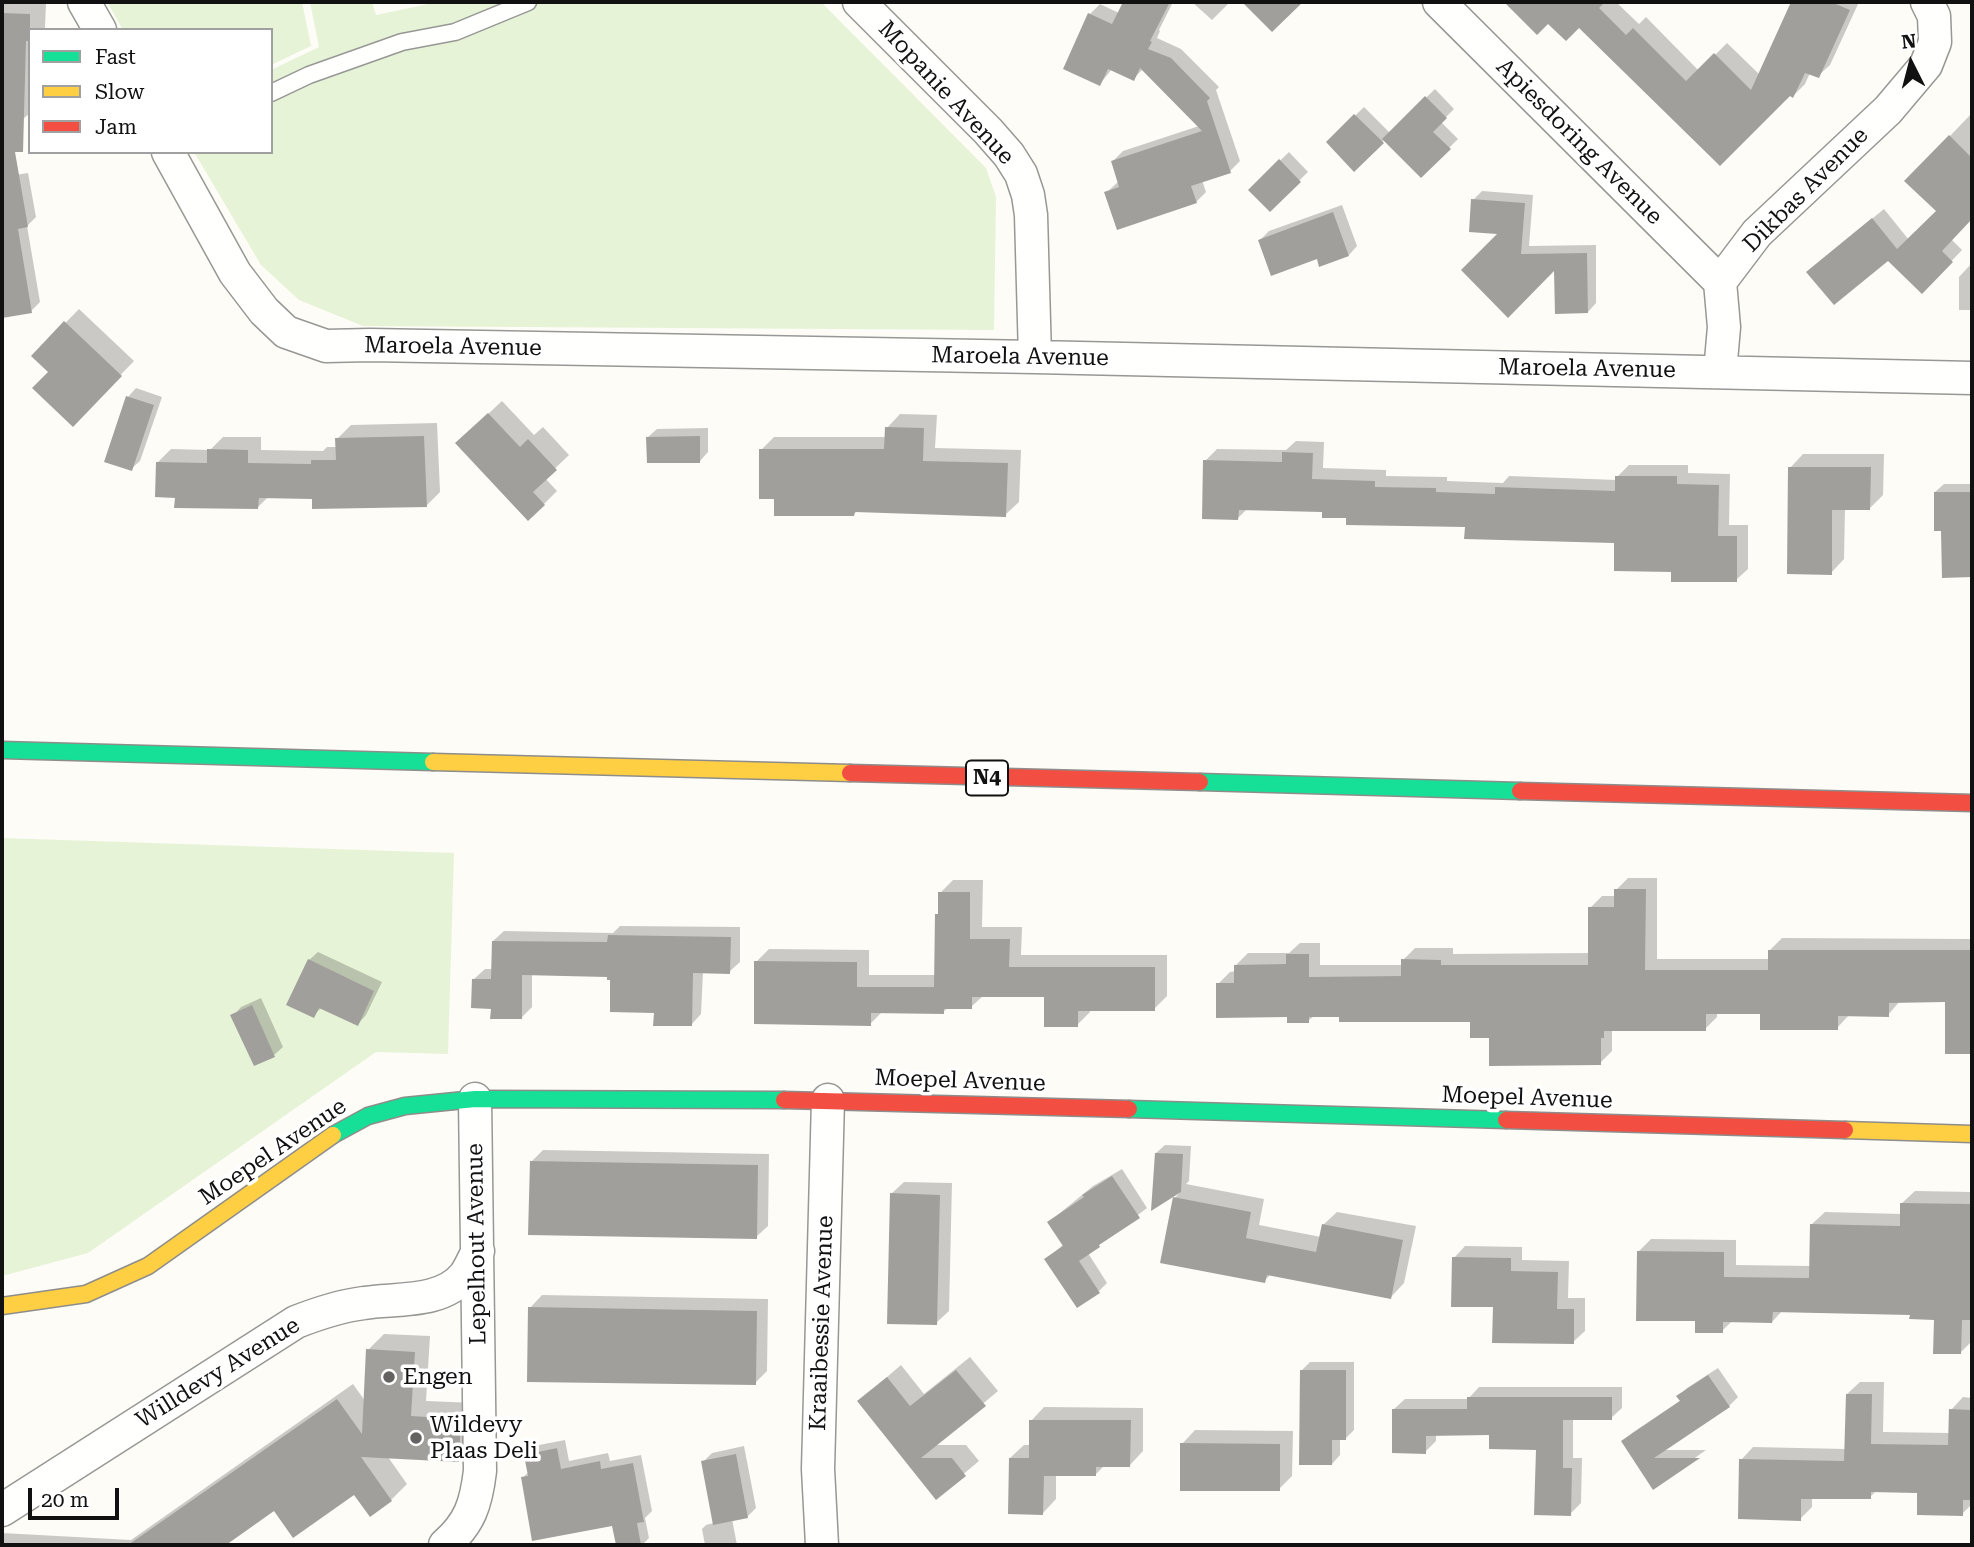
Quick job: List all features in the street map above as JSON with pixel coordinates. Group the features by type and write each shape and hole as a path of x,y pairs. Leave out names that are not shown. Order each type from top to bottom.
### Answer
{"main road":[{"name":"N4","path":"2,750 1972,803"},
{"name":"Moepel Avenue","path":"2,1306 86,1294 148,1266 327,1138 368,1116 405,1106 475,1100 828,1100 1972,1134"}],"street":[{"path":"84,2 99,28"},
{"name":"Mopanie Avenue","path":"859,2 988,131 1021,174 1031,215 1034,357"},
{"name":"Apiesdoring Avenue","path":"1439,2 1720,282"},
{"name":"Dikbas Avenue","path":"1720,282 1757,233 1888,110 1926,65 1935,42 1934,16 1927,2"},
{"name":"Maroela Avenue","path":"169,154 234,273 264,311 286,332 326,346 1034,357 1972,379"},
{"path":"1720,282 1724,327 1720,372"},
{"name":"Lepelhout Avenue","path":"445,1545 470,1516 479,1482 475,1100"},
{"name":"Kraaibessie Avenue","path":"821,1545 818,1469 828,1100"},
{"name":"Willdevy Avenue","path":"2,1510 296,1322 327,1310 365,1302 422,1297 444,1289 464,1276 478,1251"}],"lane":[{"path":"273,92 309,75 402,42 455,32 528,2"}],"green space":[{"path":"107,2 302,2 311,46 273,64 273,28 122,28"},
{"path":"310,2 372,2 376,15 438,2 821,2 986,168 996,197 994,330 363,326 299,300 261,265 195,154 273,154 273,69 319,47"},
{"path":"2,838 454,853 448,1054 376,1052 88,1253 2,1276"}],"building":[{"path":"1123,2 1170,2 1148,49 1171,58 1210,98 1207,101 1231,173 1191,186 1197,203 1117,230 1104,192 1119,187 1111,161 1202,131 1140,68 1134,81 1108,69 1100,86 1063,69 1088,13 1112,24"},
{"path":"1242,2 1303,2 1272,32"},
{"path":"1504,2 1605,2 1599,8 1626,35 1633,28 1686,81 1714,53 1751,90 1791,2 1831,2 1850,10 1819,78 1805,73 1793,98 1790,96 1720,166 1579,28 1566,41 1548,24 1537,35"},
{"path":"2,13 30,14 26,41 23,152 15,152 28,227 18,229 32,313 2,318"},
{"path":"1425,96 1447,118 1433,132 1451,149 1421,178 1382,139"},
{"path":"1354,114 1384,143 1354,172 1326,142"},
{"path":"1949,135 1972,158 1972,219 1942,251 1953,262 1922,294 1888,261 1834,305 1806,272 1872,218 1897,249 1936,211 1904,181"},
{"path":"1279,159 1301,182 1270,212 1248,190"},
{"path":"1471,199 1525,203 1521,254 1587,253 1588,313 1555,314 1554,271 1508,318 1461,270 1497,234 1469,232"},
{"path":"1333,212 1349,256 1319,267 1317,259 1271,276 1258,240"},
{"path":"64,321 122,376 73,427 32,388 48,372 31,356"},
{"path":"126,396 154,405 132,471 104,462"},
{"path":"488,413 520,447 528,439 557,470 533,492 545,505 528,521 455,443"},
{"path":"885,427 924,428 923,461 1008,463 1006,517 855,512 854,516 774,516 774,499 759,499 759,449 884,449"},
{"path":"424,436 427,507 312,509 312,499 259,498 258,509 174,508 175,498 155,497 156,462 207,463 207,449 248,450 248,463 311,464 311,460 336,460 335,438"},
{"path":"700,436 700,463 647,463 646,437"},
{"path":"1282,452 1313,453 1312,479 1375,481 1375,487 1436,488 1436,492 1495,494 1495,487 1615,491 1615,476 1677,476 1677,484 1719,485 1718,536 1737,536 1737,582 1671,582 1671,572 1614,571 1614,543 1464,539 1465,527 1346,525 1346,518 1322,518 1322,512 1239,510 1238,520 1202,519 1203,460 1282,462"},
{"path":"1788,467 1871,467 1870,510 1832,510 1832,575 1787,574"},
{"path":"1934,492 1972,492 1972,577 1942,578 1941,531 1934,531"},
{"path":"1614,889 1646,889 1645,970 1768,970 1768,950 1972,950 1972,1054 1945,1054 1945,1002 1889,1003 1889,1017 1838,1016 1838,1030 1760,1030 1760,1014 1706,1014 1706,1031 1604,1031 1604,1038 1601,1038 1601,1065 1489,1066 1489,1038 1470,1038 1470,1022 1339,1022 1339,1017 1309,1017 1309,1023 1287,1023 1287,1017 1216,1018 1216,983 1234,983 1234,965 1286,964 1286,954 1309,954 1309,977 1401,976 1401,959 1441,960 1441,965 1588,965 1588,907 1614,907"},
{"path":"938,892 970,892 970,939 1010,939 1009,967 1155,967 1155,1011 1078,1011 1078,1027 1044,1027 1044,997 972,997 972,1009 944,1009 944,1014 871,1013 871,1026 754,1024 754,961 857,962 857,987 934,987"},
{"path":"608,935 731,937 730,974 693,973 692,1026 653,1026 654,1013 610,1012 610,980 607,980 607,977 522,975 522,1019 490,1019 491,1009 471,1008 472,979 491,979 492,941 607,942"},
{"path":"308,959 374,991 358,1026 319,1008 314,1018 286,1005"},
{"path":"252,1005 275,1057 254,1066 230,1015"},
{"path":"1155,1153 1183,1154 1181,1192 1151,1211"},
{"path":"530,1161 758,1165 757,1239 528,1235"},
{"path":"1112,1176 1140,1218 1079,1261 1100,1293 1077,1308 1044,1259 1063,1246 1047,1222"},
{"path":"890,1193 940,1195 937,1325 887,1324"},
{"path":"1173,1197 1251,1212 1246,1238 1316,1252 1322,1224 1403,1240 1391,1299 1267,1275 1265,1283 1160,1263"},
{"path":"1900,1203 1972,1204 1972,1320 1962,1320 1961,1354 1933,1354 1934,1320 1909,1319 1910,1315 1773,1312 1772,1323 1723,1322 1723,1333 1695,1333 1695,1321 1636,1321 1637,1251 1724,1252 1724,1277 1809,1278 1810,1224 1900,1226"},
{"path":"1452,1257 1511,1258 1511,1271 1558,1272 1557,1309 1574,1309 1574,1344 1492,1343 1493,1307 1451,1307"},
{"path":"528,1307 757,1311 756,1385 527,1382"},
{"path":"366,1349 415,1352 411,1416 461,1419 459,1462 361,1457 392,1501 370,1517 354,1495 293,1538 274,1511 226,1545 128,1545 337,1399 362,1434"},
{"path":"956,1370 986,1406 921,1458 952,1458 966,1476 936,1500 857,1401 887,1377 910,1406"},
{"path":"1300,1370 1346,1370 1346,1440 1332,1440 1332,1465 1299,1465"},
{"path":"1708,1375 1730,1407 1654,1458 1700,1458 1653,1490 1621,1441 1680,1401 1676,1396"},
{"path":"1846,1394 1872,1394 1871,1444 1948,1445 1949,1409 1972,1410 1972,1500 1963,1500 1963,1516 1917,1515 1917,1493 1871,1492 1871,1499 1801,1499 1801,1521 1738,1519 1739,1459 1844,1461"},
{"path":"1467,1397 1612,1397 1612,1420 1563,1420 1563,1468 1572,1468 1571,1516 1534,1515 1536,1450 1489,1449 1489,1435 1426,1436 1426,1454 1392,1453 1392,1409 1467,1409"},
{"path":"1029,1420 1131,1420 1130,1467 1096,1467 1096,1476 1044,1476 1043,1515 1008,1514 1009,1458 1029,1458"},
{"path":"1180,1443 1280,1444 1280,1491 1180,1491"},
{"path":"557,1448 561,1469 600,1461 601,1469 633,1463 644,1522 637,1523 641,1545 616,1545 612,1526 532,1541 521,1477 528,1476 524,1455"},
{"path":"736,1454 748,1518 713,1525 701,1461"}],"traffic: fast":[{"path":"2,750 433,762"},
{"path":"1200,782 1520,791"},
{"path":"333,1135 368,1116 405,1106 475,1099 784,1100"},
{"path":"1129,1109 1506,1120"}],"traffic: slow":[{"path":"433,762 850,773"},
{"path":"1845,1130 1972,1134"},
{"path":"2,1306 86,1294 148,1266 333,1135"}],"traffic: jam":[{"path":"850,773 1200,782"},
{"path":"1520,791 1972,803"},
{"path":"784,1100 1129,1109"},
{"path":"1506,1120 1845,1130"}],"place":[{"name":"Engen","path":"389,1377"},
{"name":"Wildevy Plaas Deli","path":"416,1438"}]}
